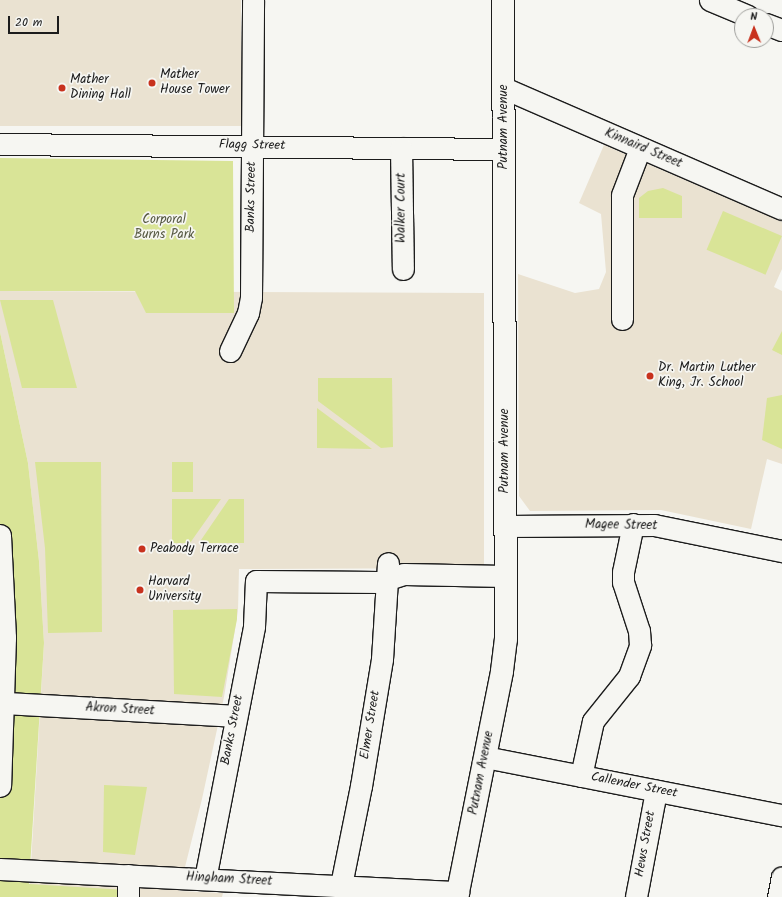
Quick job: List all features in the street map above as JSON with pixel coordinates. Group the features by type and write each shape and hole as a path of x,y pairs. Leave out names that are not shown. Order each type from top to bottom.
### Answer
{"main road":[{"name":"Putnam Avenue","path":"458,894 505,654 503,0"},
{"path":"0,536 5,609 4,703 0,786"}],"street":[{"name":"Banks Street","path":"230,351 248,313 251,297 253,0"},
{"path":"710,0 734,10"},
{"name":"Kinnaird Street","path":"504,88 782,209"},
{"name":"Flagg Street","path":"0,144 504,149"},
{"name":"Walker Court","path":"401,148 403,269"},
{"path":"622,319 622,195 640,148"},
{"path":"581,776 593,721 629,676 640,646 639,631 623,582 623,572 632,524"},
{"name":"Magee Street","path":"505,526 654,525 782,551"},
{"name":"Banks Street","path":"205,879 254,626 256,581 387,572"},
{"path":"387,572 404,574 505,576"},
{"name":"Elmer Street","path":"341,885 361,786 382,659 387,572"},
{"name":"Akron Street","path":"4,703 236,716"},
{"name":"Callender Street","path":"485,757 782,815"},
{"name":"Hews Street","path":"636,897 656,791"},
{"name":"Hingham Street","path":"0,869 341,885 458,894"},
{"path":"128,875 128,897"},
{"path":"778,897 782,877"}],"shaded area":[{"path":"0,0 241,0 241,126 0,126"},
{"name":"Dr. Martin Luther King, Jr. School","path":"604,145 782,222 782,269 774,287 782,291 782,464 767,459 751,529 661,510 530,511 519,496 518,274 575,293 599,289 606,272 601,214 579,203"},
{"name":"Harvard University","path":"0,291 484,293 484,568 239,569 238,611 224,697 202,799 179,891 223,893 222,897 29,897 44,643 39,561 28,463 0,332"}],"green space":[{"name":"Corporal Burns Park","path":"0,158 233,161 234,313 146,313 135,291 0,291"},
{"path":"663,188 682,196 682,218 639,218 639,198 648,191"},
{"path":"723,211 782,236 766,275 707,250"},
{"path":"0,300 53,300 77,388 22,388"},
{"path":"782,331 782,355 772,350"},
{"path":"0,332 28,463 39,561 44,643 29,884 126,890 126,897 0,897"},
{"path":"318,378 392,378 393,447 381,448 318,401"},
{"path":"782,395 782,449 762,440 767,398"},
{"path":"317,408 372,449 317,448"},
{"path":"35,462 101,462 102,632 48,633 45,548"},
{"path":"172,462 193,462 193,492 172,492"},
{"path":"172,499 221,499 190,543 172,543"},
{"path":"229,499 244,499 244,543 199,543"},
{"path":"237,609 237,619 222,697 174,694 173,610"},
{"path":"104,785 147,787 135,855 103,852"}],"place":[{"name":"Mather House Tower","path":"152,83"},
{"name":"Mather Dining Hall","path":"62,88"},
{"name":"Dr. Martin Luther King, Jr. School","path":"650,376"},
{"name":"Peabody Terrace","path":"142,549"},
{"name":"Harvard University","path":"140,590"}]}
